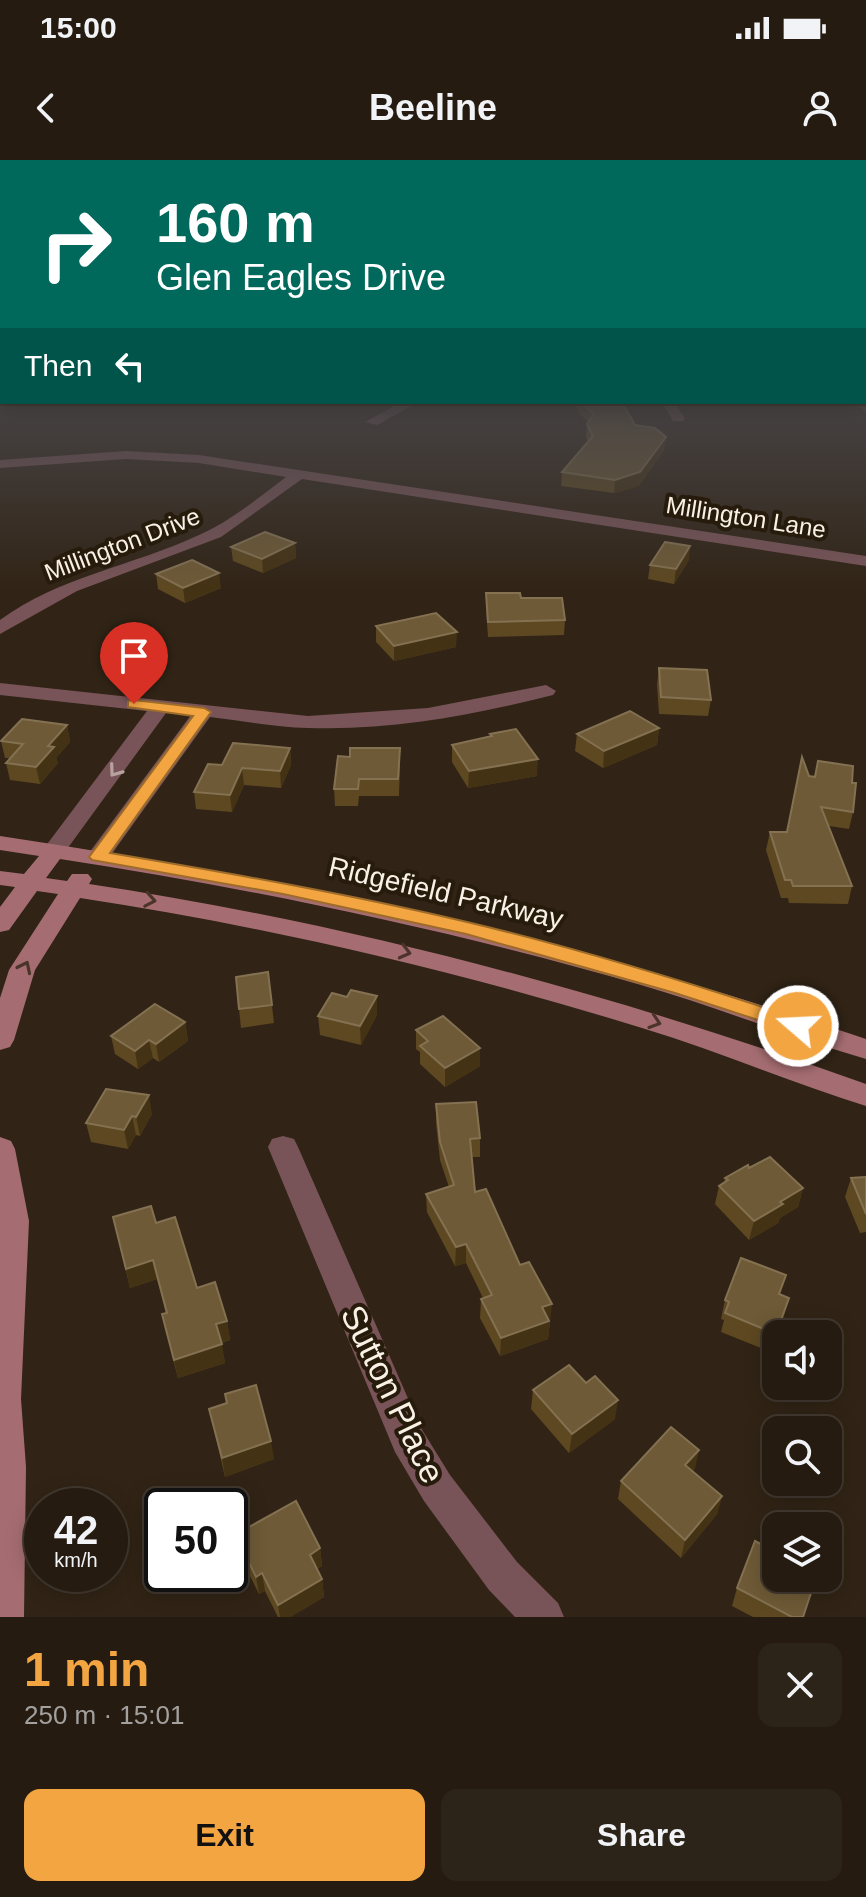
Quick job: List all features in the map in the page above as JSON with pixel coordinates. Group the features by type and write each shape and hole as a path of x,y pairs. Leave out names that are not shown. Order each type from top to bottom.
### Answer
{"main road":[{"name":"Ridgefield Parkway","path":"0,843 341,899 492,934 682,988 866,1049"},
{"path":"0,924 54,851"},
{"path":"0,1040 22,970 73,888 98,857"},
{"path":"0,878 307,930 479,971 641,1018 866,1095"},
{"path":"0,1149 13,1221 2,1395 7,1467 7,1591 4,1617"}],"street":[{"name":"Millington Lane","path":"0,464 147,455 199,459 866,561"},
{"name":"Millington Drive","path":"0,629 37,604 67,589 173,551 223,529 299,474"},
{"path":"0,689 308,722 389,720 470,710 546,691"},
{"path":"54,851 160,707"},
{"path":"98,857 204,712"},
{"name":"Sutton Place","path":"283,1147 408,1440 437,1488 503,1576 544,1617"}],"building":[{"path":"578,454 653,454 640,472 615,480 562,472"},
{"path":"265,532 295,543 262,559 231,547"},
{"path":"665,542 690,546 676,569 650,565"},
{"path":"192,560 219,573 183,588 156,574"},
{"path":"486,593 520,593 521,598 562,598 565,620 488,622"},
{"path":"436,613 457,632 394,646 376,626"},
{"path":"659,668 707,670 711,700 661,697"},
{"path":"630,711 659,728 604,751 577,734"},
{"path":"22,719 67,725 48,746 54,747 36,767 6,763 23,744 1,741"},
{"path":"516,729 538,759 469,771 452,745 492,736 490,734"},
{"path":"233,743 290,748 280,771 242,768 230,795 194,792 208,764 222,765"},
{"path":"350,748 400,748 398,779 359,779 358,789 334,789 338,756 350,757"},
{"path":"802,757 809,776 815,777 818,761 853,766 852,783 856,783 853,812 821,807 852,886 793,886 791,880 785,880 770,832 787,832"},
{"path":"268,972 272,1005 239,1009 236,977"},
{"path":"351,990 377,996 360,1026 318,1016 332,993 347,997"},
{"path":"155,1004 185,1022 156,1044 149,1040 135,1051 111,1036"},
{"path":"443,1016 480,1048 445,1068 420,1046 428,1041 416,1030"},
{"path":"106,1089 149,1095 124,1130 86,1123"},
{"path":"476,1102 480,1138 470,1139 475,1192 486,1189 520,1265 529,1262 552,1304 542,1307 549,1321 501,1338 481,1299 492,1295 466,1244 456,1247 426,1194 454,1185 440,1142 436,1104"},
{"path":"770,1157 803,1188 754,1221 719,1186 728,1180 725,1178"},
{"path":"866,1177 866,1214 851,1178"},
{"path":"151,1206 156,1223 175,1217 197,1288 215,1282 227,1321 216,1324 222,1344 174,1360 162,1314 167,1313 153,1260 126,1269 113,1217"},
{"path":"741,1258 786,1275 779,1294 789,1298 781,1320 762,1320 762,1328 725,1313 729,1302 725,1300"},
{"path":"569,1365 586,1383 595,1376 618,1400 572,1434 533,1390"},
{"path":"256,1385 271,1441 222,1458 209,1409 227,1403 225,1394"},
{"path":"671,1427 699,1450 685,1465 722,1496 685,1540 621,1481"},
{"path":"296,1501 320,1548 310,1555 322,1579 278,1605 262,1573 256,1577 248,1560 248,1528"},
{"path":"755,1541 762,1545 762,1592 811,1592 803,1617 792,1617 737,1588"}],"route":[{"path":"134,704 204,712 98,857 341,899 468,928 588,960 798,1026"}]}
